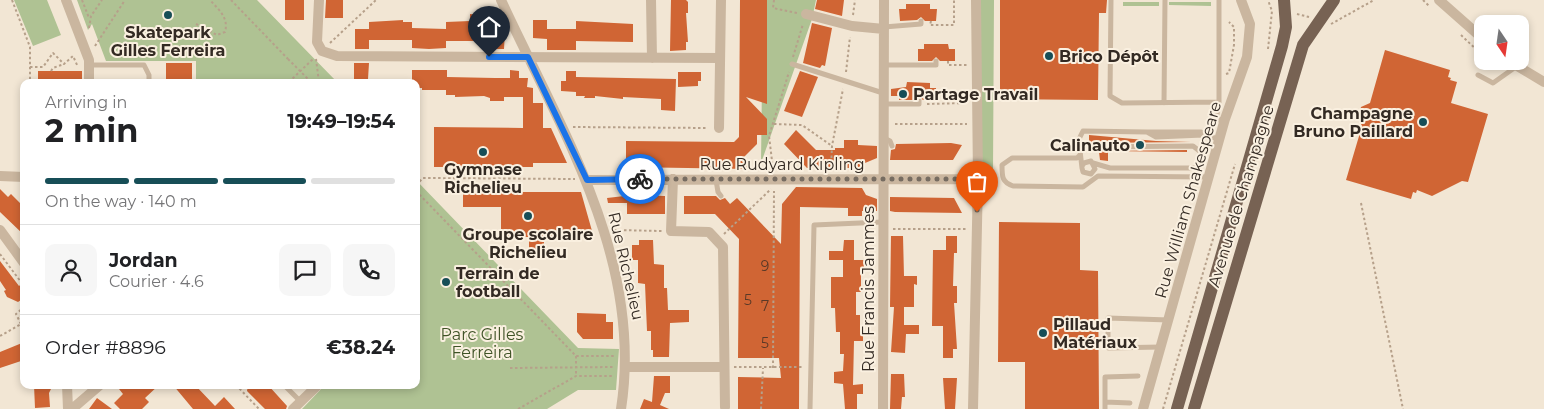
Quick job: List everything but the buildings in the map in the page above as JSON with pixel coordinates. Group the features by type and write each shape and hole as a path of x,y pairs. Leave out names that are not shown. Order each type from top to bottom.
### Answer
{"main road":[{"name":"Avenue de Champagne","path":"1177,409 1282,46 1286,27 1284,0"},
{"name":"Avenue de Champagne","path":"1194,409 1304,45 1334,0"}],"street":[{"path":"66,0 89,63 89,79"},
{"path":"319,0 317,42 322,51 337,56 720,58"},
{"name":"Rue Richelieu","path":"501,0 587,180 604,230 618,286 625,328 625,366 620,409"},
{"path":"651,0 652,58"},
{"path":"719,128 721,0"},
{"name":"Rue Francis Jammes","path":"882,409 884,0"},
{"path":"973,409 978,179 976,0"},
{"name":"Rue William Shakespeare","path":"1143,409 1219,139 1247,57 1250,24 1241,0"},
{"path":"1439,0 1474,31"},
{"path":"806,14 852,26 884,28"},
{"path":"1523,70 1544,82"},
{"path":"0,176 20,176"},
{"path":"673,179 672,231 709,232 724,247 725,407"},
{"name":"Rue Rudyard Kipling","path":"587,180 978,179"},
{"path":"0,230 20,258"},
{"path":"625,366 724,367"},
{"path":"67,389 68,409"},
{"path":"72,409 95,389"},
{"path":"297,406 314,389"}],"lane":[{"path":"1111,0 1110,96 1122,103 1219,102"},
{"path":"1164,103 1165,0"},
{"path":"1219,0 1219,102 1216,120 1225,119"},
{"path":"884,28 921,24 921,21"},
{"path":"883,65 936,65 936,61"},
{"path":"89,63 144,65 149,79"},
{"path":"792,64 883,92"},
{"path":"1478,75 1493,83 1507,70"},
{"path":"883,104 919,104 919,100"},
{"path":"1208,177 1092,176 1083,172 1078,140 1083,131 1089,130 1148,132 1156,137 1203,135 1219,139"},
{"path":"883,138 890,141 892,146"},
{"path":"1078,140 1088,147 1194,146 1202,152 1202,159 1195,168 1110,168 1086,162 1082,166"},
{"path":"1080,155 1077,158 1012,158 1002,165 1002,178 1006,184 1013,186 1083,187 1095,169 1093,163"},
{"path":"716,179 718,192 721,196"},
{"path":"810,409 814,225 883,225"},
{"path":"1162,347 1108,348 1108,318 1169,320"},
{"path":"1105,409 1105,377 1138,376"},
{"path":"286,389 297,406"},
{"path":"1105,402 1130,402"}],"path":[{"path":"12,0 30,47 30,79"},
{"path":"82,0 86,6 89,33"},
{"path":"89,21 102,0"},
{"path":"51,71 53,68 64,64 73,56 78,68 89,63 100,40 125,0"},
{"path":"196,24 217,35 225,32 227,23 210,0"},
{"path":"232,0 308,79"},
{"path":"292,79 376,0"},
{"path":"774,0 773,8 794,13"},
{"path":"830,179 832,146 844,81 855,0"},
{"path":"931,21 930,24 954,25 954,0"},
{"path":"1267,54 1272,11 1268,0"},
{"path":"1219,74 1229,74 1234,45 1234,27 1229,22"},
{"path":"30,67 43,67 53,53 64,64"},
{"path":"316,61 319,79"},
{"path":"948,61 948,65 977,65"},
{"path":"928,102 955,104"},
{"path":"774,124 802,125 832,146"},
{"path":"883,124 977,125"},
{"path":"561,127 719,128"},
{"path":"1162,409 1236,160"},
{"path":"420,181 423,178 587,180"},
{"path":"718,241 774,186"},
{"path":"420,195 576,356 625,366"},
{"path":"1361,203 1403,409"},
{"path":"883,225 977,229"},
{"path":"604,230 672,231"},
{"path":"0,254 20,281"},
{"path":"20,311 16,314 20,322"},
{"path":"0,336 20,325"},
{"path":"576,356 576,376"},
{"path":"510,368 625,366"},
{"path":"518,409 576,376 625,366"},
{"path":"724,367 773,368 811,366"},
{"path":"761,409 763,368"},
{"path":"240,389 259,409"}],"green space":[{"path":"14,0 47,0 61,35 33,46"},
{"path":"77,0 257,0 334,79 196,79 196,61 106,61 92,24 88,30"},
{"path":"763,0 816,0 812,19 761,163"},
{"path":"977,0 994,0 993,170 975,172"},
{"path":"1123,2 1159,2 1159,6 1123,6"},
{"path":"1169,2 1211,2 1211,6 1169,5"},
{"name":"Parc Gilles Ferreira","path":"420,184 578,348 619,349 616,390 578,390 547,409 302,409 321,389 420,389"}],"way so far":[{"path":"640,179 978,179 977,212"}],"place":[{"name":"Skatepark Gilles Ferreira","path":"168,15"},
{"name":"Brico Dépôt","path":"1049,56"},
{"name":"Partage Travail","path":"903,94"},
{"name":"Champagne Bruno Paillard","path":"1423,122"},
{"name":"Calinauto","path":"1140,145"},
{"name":"Gymnase Richelieu","path":"483,152"},
{"name":"Groupe scolaire Richelieu","path":"528,216"},
{"name":"Terrain de football","path":"446,282"},
{"name":"Pillaud Matériaux","path":"1043,333"}],"route":[{"path":"489,57 528,57 529,63 587,180 640,179"}]}
